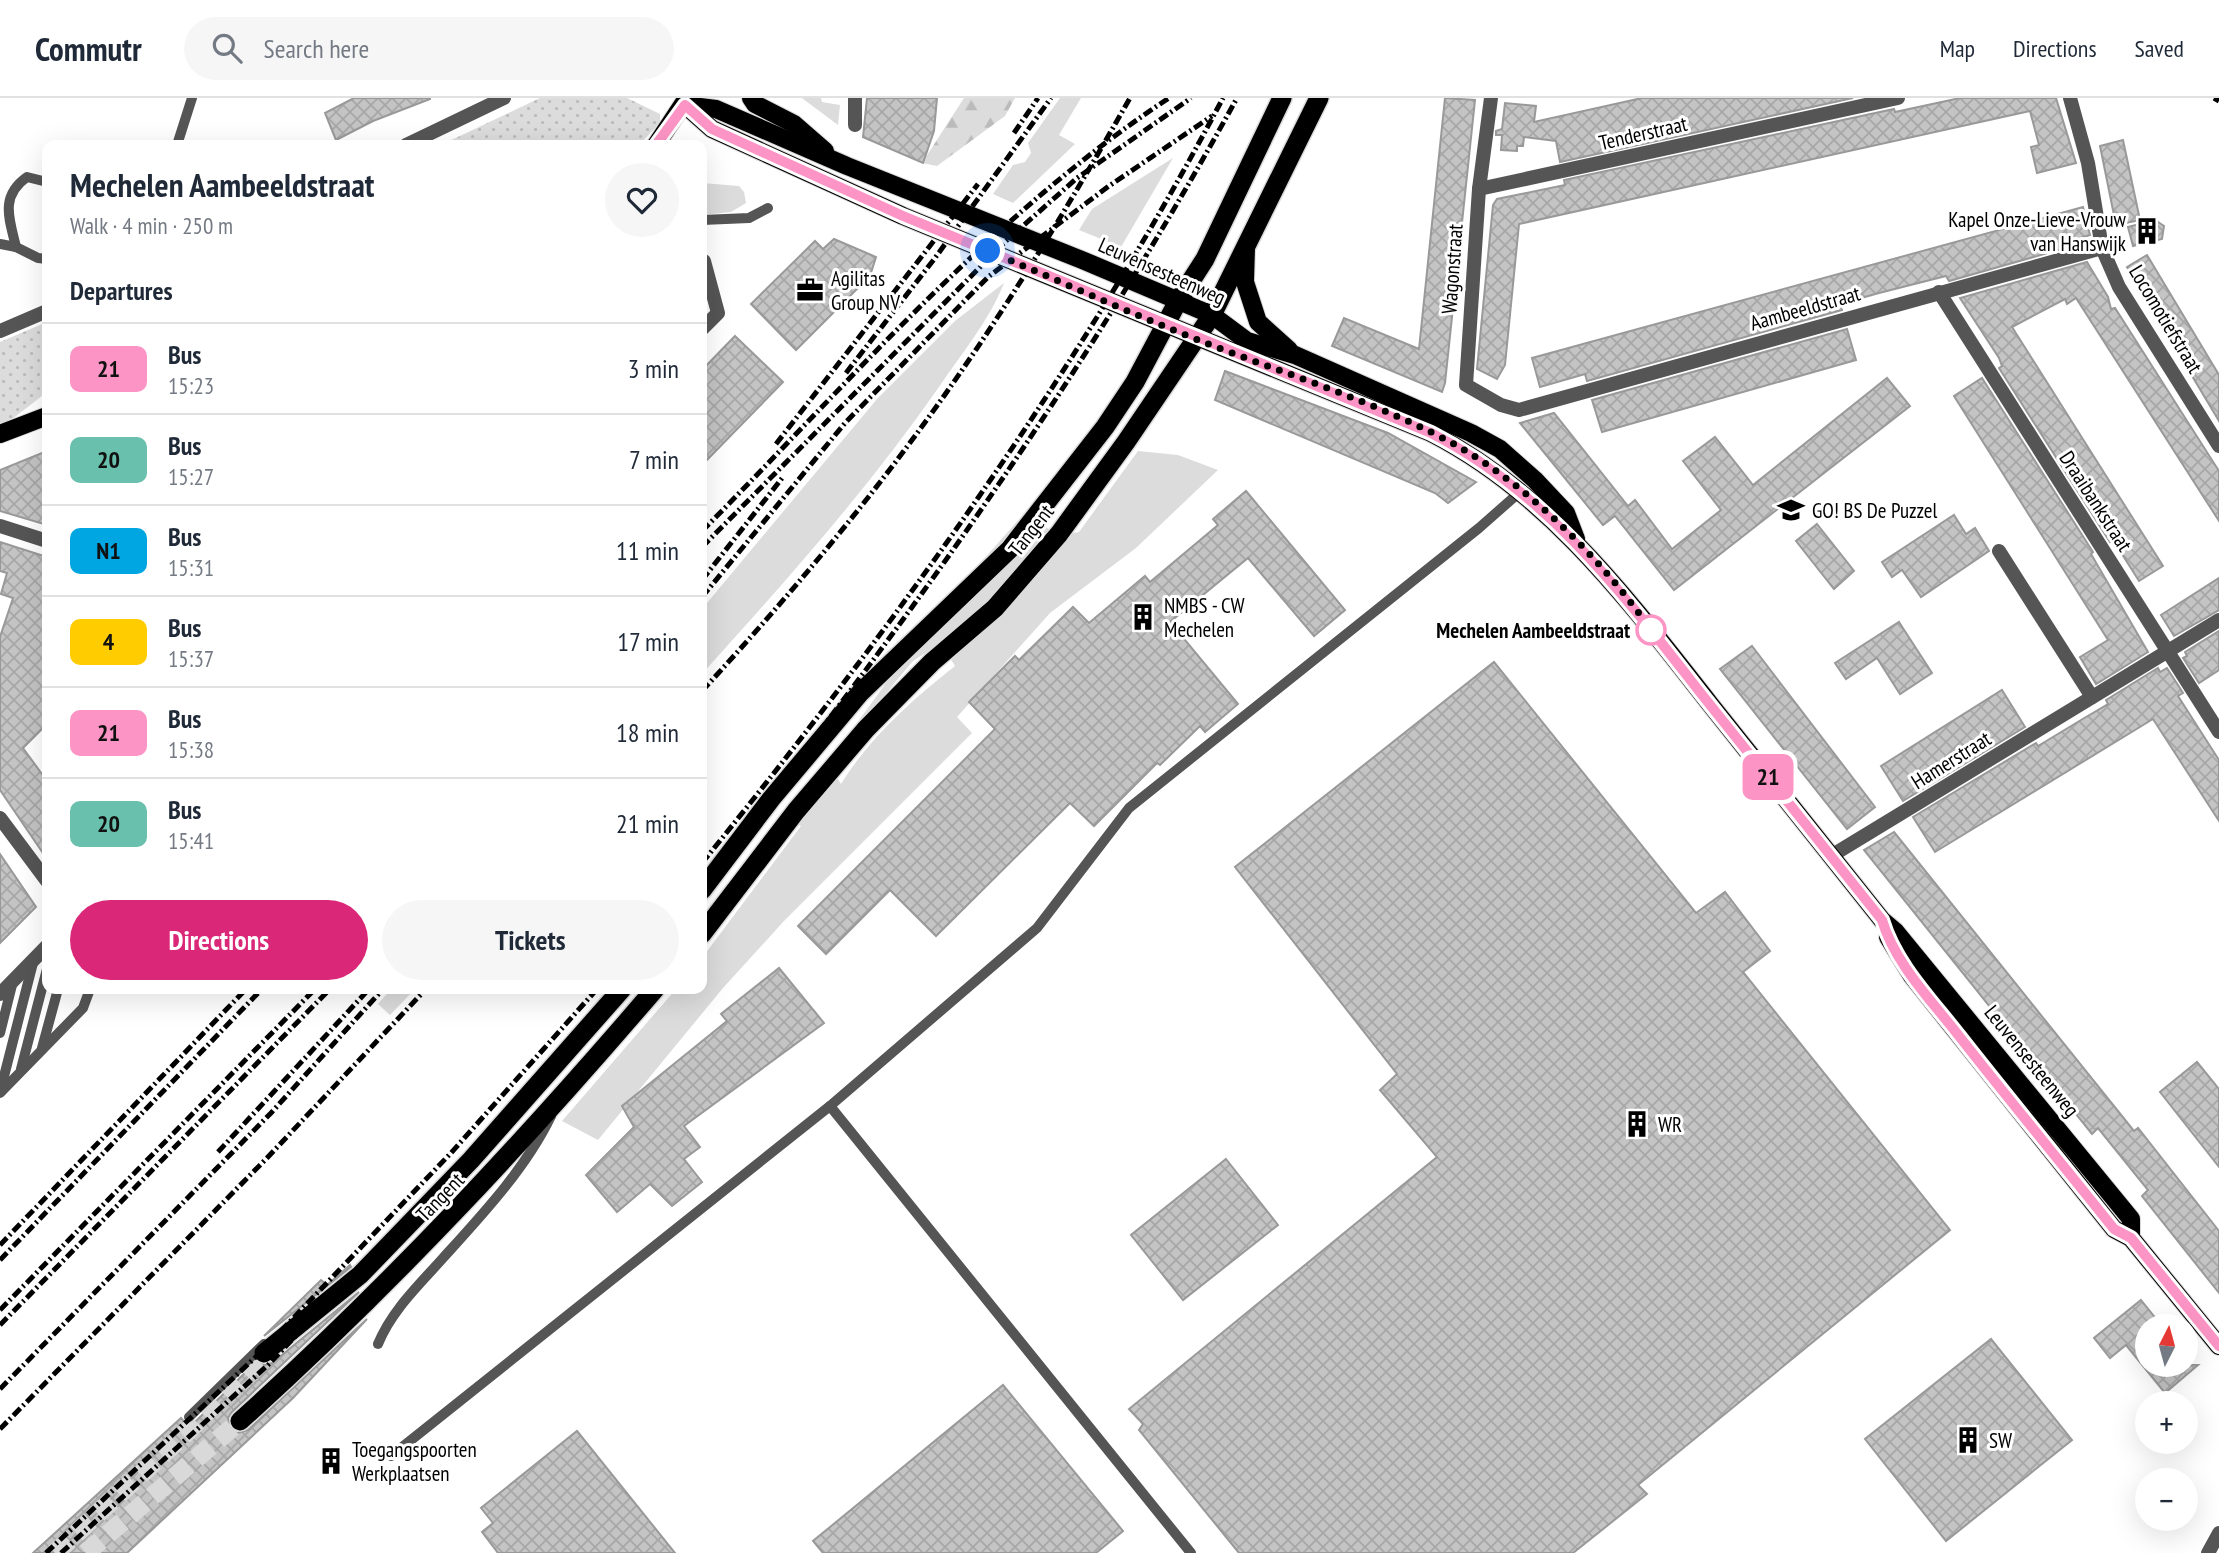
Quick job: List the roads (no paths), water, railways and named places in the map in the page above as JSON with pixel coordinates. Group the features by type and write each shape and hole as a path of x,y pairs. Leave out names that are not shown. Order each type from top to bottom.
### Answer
{"highway":[{"name":"Tangent","path":"707,883 771,799 860,693 1010,549 1105,426 1135,382 1178,301 1205,259 1282,98"},
{"name":"Tangent","path":"707,927 796,811 866,729 924,670 995,608 1034,565 1126,442 1212,315 1245,246 1271,201 1319,98"},
{"name":"Tangent","path":"264,1353 360,1275 462,1169 618,994"},
{"name":"Tangent","path":"240,1421 384,1286 459,1210 555,1106 652,994"}],"main road":[{"path":"751,98 755,104 794,124 838,162"},
{"path":"659,140 681,100"},
{"name":"Leuvensesteenweg","path":"681,100 716,109 838,162 1212,315 1247,341 1295,355 1471,433 1500,449 1566,513 1576,541"},
{"name":"Leuvensesteenweg","path":"681,100 712,129 903,216 1196,339 1431,433 1470,454 1521,491 1576,541 1632,606 1882,920 1904,942 2131,1219 2131,1238 2219,1346"},
{"path":"1245,246 1245,282 1258,322 1295,355"},
{"path":"0,434 42,418"}],"street":[{"path":"416,140 504,98"},
{"path":"855,98 855,125"},
{"name":"Wagonstraat","path":"1490,98 1479,189 1466,385 1501,405 1519,410"},
{"name":"Tenderstraat","path":"1479,189 1898,98"},
{"path":"2070,98 2088,163 2102,248"},
{"name":"Aambeeldstraat","path":"1519,410 2102,248"},
{"name":"Locomotiefstraat","path":"2102,248 2119,287 2219,446"},
{"path":"707,278 718,313 707,324"},
{"name":"Draaibankstraat","path":"1939,292 2219,732"},
{"path":"0,331 42,313"},
{"path":"0,526 42,539"},
{"path":"1999,551 2092,697"},
{"name":"Hamerstraat","path":"1831,856 2219,620"},
{"path":"0,818 42,874"},
{"path":"0,994 42,951"},
{"path":"2208,1553 2219,1534"}],"lane":[{"path":"179,140 192,98"},
{"path":"16,247 6,203 14,185 27,177 42,181"},
{"path":"707,220 749,218 768,208"},
{"path":"0,244 16,247 42,258"},
{"path":"391,1456 830,1106 1037,928 1129,808 1479,528 1521,491"},
{"path":"0,1093 34,959"},
{"path":"0,1033 13,981"},
{"path":"21,1072 42,989"},
{"path":"41,1051 57,994"},
{"path":"0,1093 83,1008 88,994"},
{"path":"378,1344 397,1309 462,1238 538,1144 555,1106"},
{"path":"830,1106 1191,1553"},
{"path":"189,1417 266,1342 316,1311"}],"tunnel":[{"path":"55,1553 185,1434 264,1353"},
{"path":"86,1553 240,1421"}],"railway":[{"path":"1014,133 1038,98"},
{"path":"846,373 935,258 1051,98"},
{"path":"707,685 818,559 926,421 981,343 1082,181 1130,98"},
{"path":"707,526 868,359 982,247 1104,144 1169,98"},
{"path":"707,542 1006,241 1077,178 1191,98"},
{"path":"707,857 845,681 981,493 1108,299 1223,98"},
{"path":"707,875 848,694 987,502 1117,303 1237,98"},
{"path":"2214,98 2219,101"},
{"path":"707,591 845,423 988,277 1109,186 1212,116"},
{"path":"776,444 978,184"},
{"path":"707,574 783,477"},
{"path":"0,1245 241,994"},
{"path":"0,1260 257,994"},
{"path":"0,1310 310,994"},
{"path":"0,1325 325,994"},
{"path":"218,1152 364,994"},
{"path":"0,1389 271,1113 378,994"},
{"path":"0,1429 267,1158 421,994"},
{"path":"46,1553 260,1353 451,1153 593,994"},
{"path":"61,1553 269,1364 460,1163 610,994"}],"place":[{"name":"Kapel Onze-Lieve-Vrouw van Hanswijk","path":"2147,231"},
{"name":"Agilitas Group NV","path":"810,290"},
{"name":"GO! BS De Puzzel","path":"1791,510"},
{"name":"NMBS - CW Mechelen","path":"1143,617"},
{"name":"Mechelen Aambeeldstraat","path":"1651,630"},
{"name":"WR","path":"1637,1124"},
{"name":"SW","path":"1968,1440"},
{"name":"Toegangspoorten Werkplaatsen","path":"331,1461"}]}
